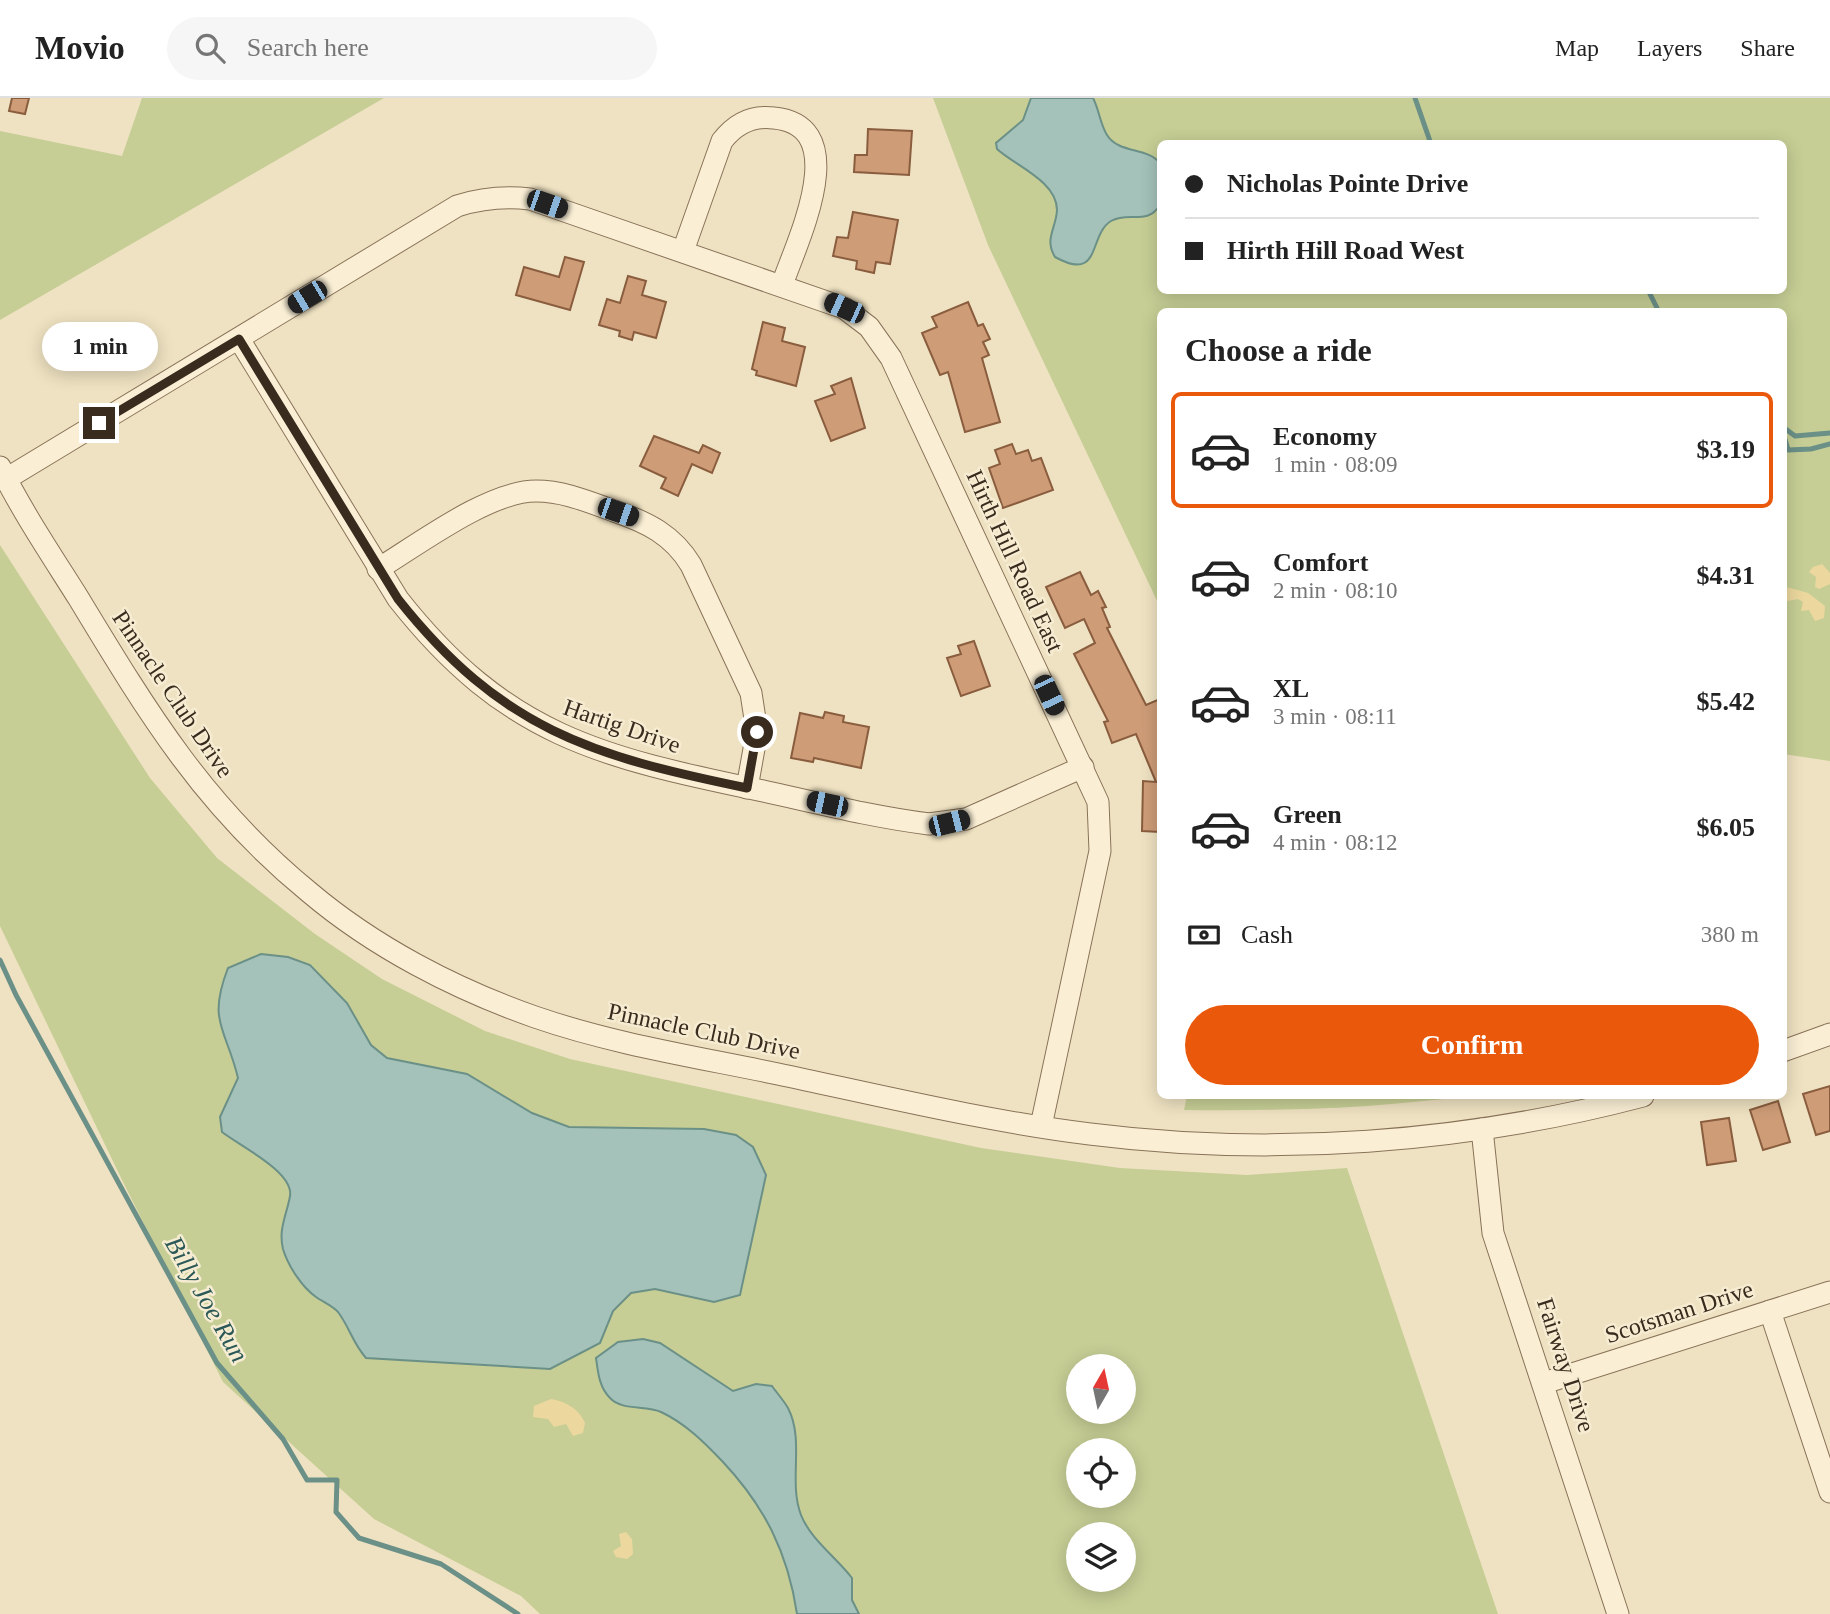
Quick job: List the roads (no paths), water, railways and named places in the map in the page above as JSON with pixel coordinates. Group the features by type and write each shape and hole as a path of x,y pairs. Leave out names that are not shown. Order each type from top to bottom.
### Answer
{"street":[{"path":"690,253 722,141 734,128 758,117 783,120 805,134 814,148 818,172 782,285"},
{"name":"Hirth Hill Road East","path":"3,473 239,339 457,206 490,198 530,199 827,300 858,317 891,358 1098,802 1100,851 1041,1126"},
{"name":"Hartig Drive","path":"239,339 378,569 421,628 476,682 531,720 576,743 614,757 747,788 929,824 966,819 1083,767"},
{"name":"Pinnacle Club Drive","path":"3,473 138,697 214,803 310,894 360,931 420,967 534,1017 600,1036 958,1112 1091,1134 1231,1143 1349,1142 1482,1129 1628,1099"},
{"path":"378,569 481,507 519,492 568,495 656,528 684,554 691,565 751,693 757,732 747,788"},
{"path":"1787,1050 1830,1034"},
{"name":"Fairway Drive","path":"1482,1129 1493,1233 1618,1614"},
{"name":"Scotsman Drive","path":"1544,1383 1830,1292"},
{"path":"1770,1311 1830,1492"}],"water":[{"path":"1031,98 1093,98 1105,131 1112,141 1157,160 1157,209 1144,217 1124,217 1111,221 1099,236 1087,261 1080,264 1070,263 1055,257 1051,239 1057,210 1050,190 997,149 996,143 1023,120"},
{"path":"261,954 288,957 310,965 347,1003 371,1045 387,1058 467,1074 532,1113 569,1127 704,1129 736,1135 753,1147 766,1175 740,1295 714,1302 655,1289 631,1293 613,1311 600,1343 550,1369 366,1358 338,1312 306,1288 288,1262 283,1249 282,1228 290,1196 284,1178 264,1160 222,1132 220,1117 238,1078 219,1013 222,986 228,968"},
{"path":"643,1339 660,1343 733,1391 756,1384 772,1386 788,1408 793,1421 797,1502 801,1515 817,1540 852,1578 852,1600 859,1614 797,1614 781,1551 762,1514 738,1479 709,1448 678,1422 655,1410 621,1405 606,1394 596,1358 618,1342"}],"waterway":[{"path":"1415,98 1430,140"},
{"path":"1650,294 1657,308"},
{"path":"1787,430 1795,436 1830,433"},
{"path":"1787,446 1788,450 1811,449 1830,444"},
{"name":"Billy Joe Run","path":"0,960 16,995 217,1363 283,1439 307,1480 337,1480 336,1512 359,1538 441,1564 518,1614"}]}
